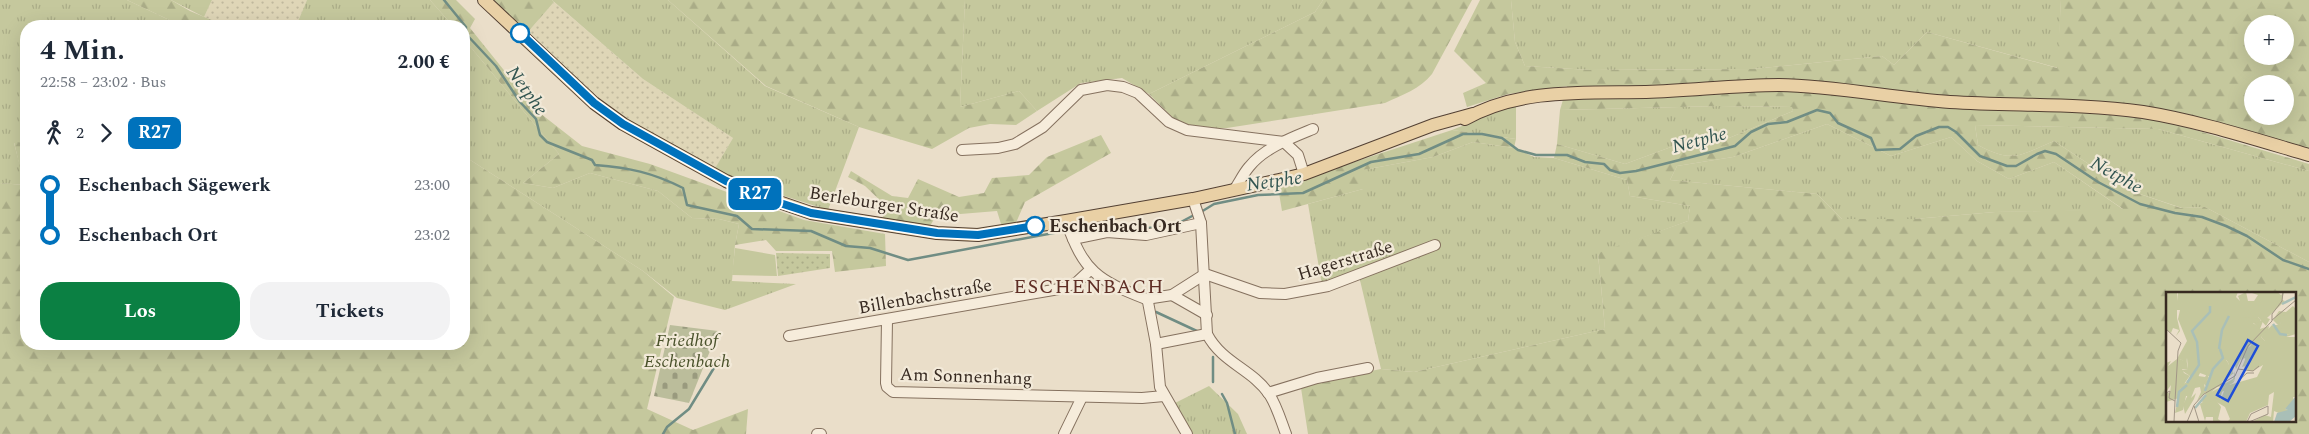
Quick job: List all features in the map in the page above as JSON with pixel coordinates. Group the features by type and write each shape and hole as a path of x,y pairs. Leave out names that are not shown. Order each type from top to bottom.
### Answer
{"main road":[{"name":"Berleburger Straße","path":"484,0 601,108 623,124 726,181 762,197 811,213 937,233 978,235 1194,203 1234,190 1304,174 1390,142 1432,132 1458,123 1473,114 1509,101 1563,93 1661,92 1779,85 1947,102 2066,106 2143,112 2208,126 2309,155"}],"street":[{"path":"962,150 998,148 1015,144 1043,127 1081,90 1107,85 1123,87 1138,93 1169,122 1187,130 1284,142 1298,155 1304,174"},
{"path":"1234,190 1255,160 1284,142 1313,129"},
{"path":"1194,203 1200,220 1208,334 1213,346 1223,356 1268,393 1286,434"},
{"path":"1073,239 1107,232 1146,235 1200,220"},
{"path":"1066,221 1073,239 1090,270 1108,282 1146,299 1172,295 1205,274"},
{"name":"Hagerstraße","path":"1205,274 1260,293 1286,294 1328,286 1435,246"},
{"name":"Billenbachstraße","path":"790,336 1059,289 1076,283 1090,270"},
{"path":"1172,295 1207,315"},
{"path":"1146,299 1156,344 1158,380 1164,396 1188,434"},
{"name":"Am Sonnenhang","path":"887,320 886,383 887,387 893,392 1082,397 1164,396"},
{"path":"1156,344 1208,334"},
{"path":"1268,393 1317,378 1368,368"},
{"path":"1064,434 1082,397"}],"shaded area":[{"path":"212,0 307,0 299,20 211,20 204,17"},
{"path":"554,2 643,79 733,138 714,170 624,120 527,33"}],"green space":[{"path":"0,0 127,0 169,20 20,20 20,143 14,143 20,166 20,185 0,183"},
{"path":"127,0 171,0 212,20 169,20"},
{"path":"171,0 212,0 204,17"},
{"path":"307,0 430,0 448,20 299,20"},
{"path":"430,0 456,0 475,19 470,28 470,20 448,20"},
{"path":"489,0 552,0 554,2 527,33"},
{"path":"552,0 668,0 765,86 859,127 828,210 726,177 714,170 733,138 643,79"},
{"path":"668,0 965,0 960,107 1019,91 1037,111 1016,125 990,124 969,128 932,149 859,127 766,86"},
{"path":"965,0 1323,0 1315,12 1149,94 1122,78 1081,83 1037,111 1019,91 960,107"},
{"path":"1323,0 1472,0 1432,74 1416,88 1385,103 1227,128 1192,129 1179,124 1149,94 1315,12"},
{"path":"1480,0 1511,0 1515,42 1525,66 1590,70 1752,69 1882,56 1894,65 1927,32 2057,68 2061,0 2309,0 2309,152 2185,116 2056,110 2162,120 2309,164 2309,171 2158,129 1975,125 1978,145 1990,151 2008,156 2016,155 2054,141 2128,190 2181,208 2205,207 2309,262 2309,434 1308,434 1301,388 1325,380 1381,369 1414,372 1605,329 1598,253 1688,221 1690,206 1630,196 1627,180 1554,158 1557,144 1625,164 1671,147 1729,138 1793,111 1792,107 1719,106 1560,110 1567,86 1508,94 1467,107 1463,93 1486,83 1454,51","holes":["1827,124 1891,156 1951,137 1977,161 2009,179 2054,162 2123,209 1995,212 1914,219 1842,219 1817,194 1670,180 1677,166 1733,157"]},
{"path":"1511,0 2061,0 2058,68 1927,32 1894,65 1882,56 1752,69 1590,70 1525,66 1515,42"},
{"path":"470,28 536,110 582,146 650,164 804,220 885,234 886,266 835,272 832,251 776,251 766,240 735,245 739,224 719,219 692,218 658,191 590,173 553,188 523,183 559,154 470,46"},
{"path":"470,46 559,154 523,183 553,188 590,173 658,191 692,218 719,219 739,224 732,281 796,284 725,310 677,298 643,271 470,160"},
{"path":"1516,104 1516,139 1452,130"},
{"path":"1719,106 1792,107 1793,111 1729,138 1671,147 1625,164 1557,144 1560,110"},
{"path":"1827,124 1891,156 1951,137 1977,161 2009,179 2054,162 2124,210 1995,212 1914,219 1842,219 1817,194 1670,180 1677,166 1733,157"},
{"path":"1975,125 2158,129 2309,171 2309,262 2205,207 2182,208 2128,190 2054,141 2016,155 2008,156 1990,151 1978,145"},
{"path":"1452,130 1516,139 1514,148 1473,142 1433,157 1363,170 1363,189 1282,211 1278,187"},
{"path":"1101,135 1111,153 1025,202 1015,225 1001,224 997,211 936,216 930,226 882,219 887,207 865,186 848,177 851,171 892,196 908,198 918,179 959,197 984,193 992,178 1029,175 1047,157"},
{"path":"14,142 20,142 20,168"},
{"path":"1473,142 1514,148 1534,157 1554,158 1627,180 1630,196 1690,206 1688,221 1598,254 1605,329 1414,372 1381,369 1359,276 1322,285 1308,204 1363,189 1363,170 1433,157"},
{"path":"470,160 643,271 674,297 647,409 693,430 748,409 746,434 0,434 0,183 20,185 20,350 470,350"},
{"path":"735,248 775,255 777,276 732,275"},
{"path":"776,253 830,254 830,268 778,276"},
{"name":"Friedhof Eschenbach","path":"670,325 718,331 689,403 654,396"},
{"path":"1209,386 1238,414 1247,434 1190,434 1173,404"}],"waterway":[{"name":"Netphe","path":"444,0 460,20"},
{"name":"Netphe","path":"470,38 496,66 520,102 536,119 540,135 547,142 592,160 595,165 640,172 661,178 683,188 687,205 737,216 752,229 811,231 846,246 870,248 908,260 1059,232"},
{"name":"Netphe","path":"1201,212 1214,204 1258,195 1303,193 1371,162 1419,154 1463,134 1482,134 1502,138 1518,150 1536,155 1567,155 1585,162 1604,164 1610,170 1620,173 1636,171 1735,146 1751,132 1768,124 1787,122 1817,110 1830,113 1838,123 1871,138 1876,150 1900,149 1916,136 1939,127 1948,127 1956,132 1980,156 2007,166 2016,166 2045,151 2056,154 2098,182 2140,204 2175,213 2202,217 2226,226 2247,236 2283,260 2309,269"},
{"name":"Netphe","path":"1179,223 1196,214"},
{"name":"Netphe","path":"1081,228 1106,223 1138,229 1159,227"},
{"path":"1156,312 1199,332"},
{"path":"1213,357 1213,382"},
{"path":"663,434 667,427 689,409 720,358"},
{"path":"1222,394 1227,403 1235,434"}],"bus line":[{"name":"R27","path":"520,33 594,103 623,124 726,181 753,193 811,213 937,233 978,235 1035,226"}],"place":[{"name":"Eschenbach Ort","path":"1035,226"}],"district":[{"name":"ESCHENBACH","path":"1089,286"}]}
